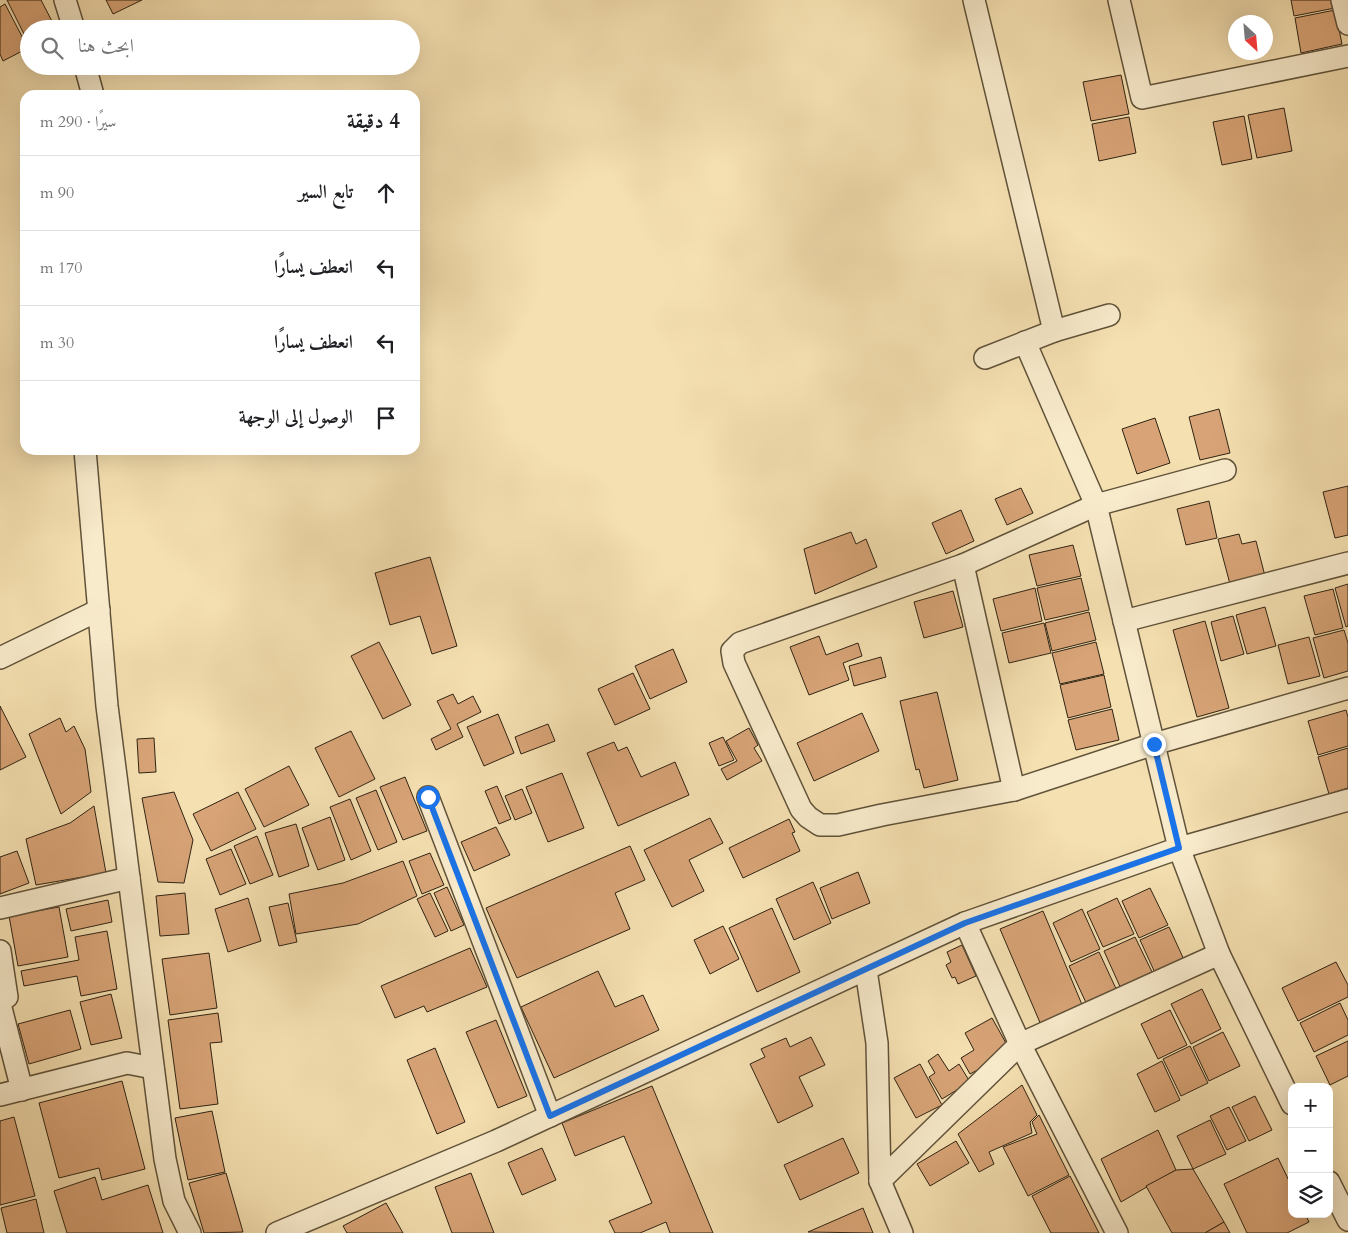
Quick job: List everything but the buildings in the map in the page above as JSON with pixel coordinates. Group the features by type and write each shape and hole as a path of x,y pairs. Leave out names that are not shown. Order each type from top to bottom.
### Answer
{"street":[{"path":"64,0 71,20"},
{"path":"974,0 1054,331"},
{"path":"1119,0 1142,98 1348,56"},
{"path":"1342,0 1348,24"},
{"path":"87,75 92,90"},
{"path":"985,358 1054,331 1108,315"},
{"path":"1025,342 1096,505 1179,848 1219,954 1288,1096"},
{"path":"85,455 107,706 165,1159 174,1201 190,1233"},
{"path":"1226,470 1096,505 962,566 740,643 732,651 734,663 801,809 808,817 820,825 838,825 882,814 1014,790 1154,744 1348,688"},
{"path":"1124,621 1348,563"},
{"path":"962,566 1014,790"},
{"path":"0,658 99,610"},
{"path":"428,797 550,1116"},
{"path":"277,1233 496,1141 965,923 1179,848 1348,800"},
{"path":"0,908 129,878"},
{"path":"965,923 1020,1044 1117,1233"},
{"path":"0,951 8,996 0,997"},
{"path":"880,1181 1020,1044 1219,954"},
{"path":"866,970 877,1043 880,1181 902,1233"},
{"path":"0,1004 22,1090"},
{"path":"0,1095 127,1063 153,1068"},
{"path":"1333,1190 1348,1220"}],"route":[{"path":"428,797 550,1116 965,923 1179,848 1154,744"}]}
